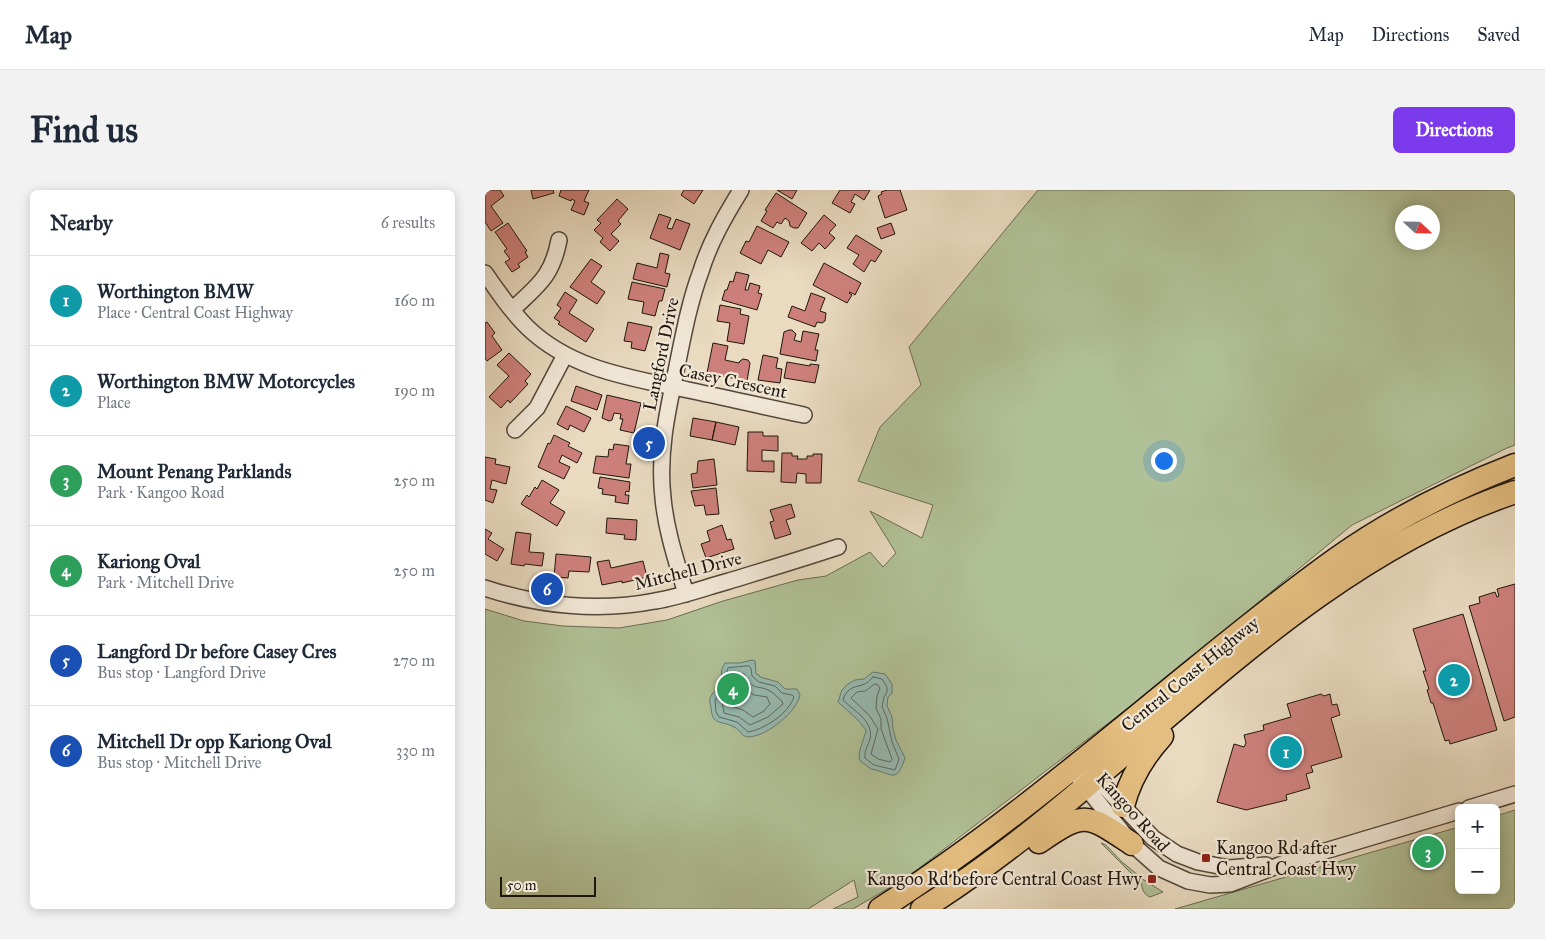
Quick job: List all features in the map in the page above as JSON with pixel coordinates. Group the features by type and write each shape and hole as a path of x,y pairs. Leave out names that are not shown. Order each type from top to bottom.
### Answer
{"highway":[{"name":"Central Coast Highway","path":"880,909 966,851 1339,557 1398,520 1441,497 1515,465"},
{"name":"Central Coast Highway","path":"922,909 955,888 1023,838 1239,657 1320,594 1405,541 1463,513 1515,492"},
{"path":"1123,806 1130,782 1149,750 1173,724 1221,684 1239,657"},
{"path":"955,888 1006,866 1065,825 1076,820 1086,819 1098,822 1143,841"}],"street":[{"name":"Langford Drive","path":"686,594 669,533 663,498 661,468 663,445 691,304 701,270 721,226 741,190"},
{"path":"512,310 547,275 555,261 559,240"},
{"name":"Casey Crescent","path":"485,274 528,328 565,355 609,374 804,415"},
{"path":"515,430 537,408 565,355"},
{"name":"Mitchell Drive","path":"485,588 532,600 583,606 634,604 686,594 838,547"},
{"name":"Kangoo Road","path":"1076,765 1143,841 1198,862 1229,868 1285,863"},
{"name":"Kangoo Road","path":"1091,782 1123,806 1159,868 1179,878 1210,885 1230,884 1285,863 1455,812"},
{"path":"1482,804 1515,794"},
{"path":"1143,841 1180,868 1179,878"},
{"path":"1179,878 1198,862"}],"green space":[{"path":"1038,190 1515,190 1515,445 1352,525 1158,685 909,876 853,909 833,909 858,897 854,880 808,909 485,909 485,609 524,621 563,626 619,628 667,620 723,601 798,580 826,576 870,552 883,567 896,553 870,511 922,538 933,505 858,481 880,427 921,385 909,347"},
{"path":"1515,810 1515,909 1175,909 1455,828 1455,894 1500,894 1500,815"},
{"path":"1101,843 1106,845 1122,862 1144,880 1163,892 1150,897 1146,895 1141,883"}],"water":[{"path":"755,661 756,674 760,677 778,682 785,689 797,689 800,695 793,709 780,722 756,736 749,737 744,736 734,727 718,722 713,718 710,697 721,684 721,672 725,663 740,663"},
{"path":"873,672 885,674 892,684 892,693 888,697 887,706 892,717 896,740 905,758 899,772 893,775 871,769 861,762 859,756 866,730 838,702 842,690 848,684 855,680 864,679"}],"building":[{"path":"485,190 500,190 504,196 491,206 503,223 491,231 485,222"},
{"path":"531,190 553,190 554,193 533,199"},
{"path":"561,190 589,190 584,201 589,203 584,215 571,210 575,201 559,196"},
{"path":"684,190 703,190 694,204 681,195"},
{"path":"777,190 797,190 792,199"},
{"path":"840,190 870,190 864,200 855,194 851,202 855,204 850,213 832,203"},
{"path":"900,190 907,210 885,218 878,196 882,194 881,192"},
{"path":"776,193 807,213 798,228 790,226 789,221 785,218 781,224 777,222 773,228 761,221 767,211 765,210"},
{"path":"617,199 628,209 618,221 621,224 611,234 619,241 610,251 600,242 603,238 594,230 601,223 597,220"},
{"path":"659,214 671,218 667,228 672,229 676,219 690,224 680,250 650,238"},
{"path":"824,215 836,225 829,233 835,238 825,249 819,243 812,251 801,243"},
{"path":"508,223 527,251 525,252 528,257 518,264 520,267 512,272 505,262 510,259 504,251 507,249 495,232"},
{"path":"891,223 895,234 881,239 877,228"},
{"path":"757,226 789,242 781,257 768,250 761,264 740,253 746,241 749,242"},
{"path":"856,235 882,251 875,262 871,260 864,272 853,264 859,255 847,248"},
{"path":"660,253 669,255 665,273 670,274 667,287 633,279 637,263 657,268"},
{"path":"591,259 602,266 591,282 605,292 597,304 570,287"},
{"path":"824,263 861,283 855,295 849,293 852,295 847,303 813,285"},
{"path":"736,272 749,275 745,290 748,290 750,283 760,286 758,293 762,294 757,310 722,300 730,281 733,282"},
{"path":"632,282 665,289 655,316 642,313 644,302 628,299"},
{"path":"565,292 577,300 569,313 594,329 586,342 558,324 560,322 554,318 561,308 557,305"},
{"path":"811,293 825,298 820,311 826,313 825,321 822,323 817,322 815,327 788,317 792,306 805,311"},
{"path":"720,305 741,309 740,314 749,316 744,344 727,341 730,323 717,321"},
{"path":"487,322 495,333 492,336 502,350 487,361 485,358 485,323"},
{"path":"628,322 652,327 645,351 631,348 632,342 624,341"},
{"path":"789,330 796,334 794,340 801,342 803,331 819,334 815,350 818,350 816,361 780,354 784,332"},
{"path":"713,343 728,346 725,360 739,363 743,359 748,360 750,363 747,381 707,373"},
{"path":"509,353 531,374 525,381 528,384 510,403 508,400 501,408 489,397 509,376 497,365"},
{"path":"763,355 778,358 776,368 782,369 780,383 758,380"},
{"path":"787,362 810,366 810,364 819,365 815,383 784,378"},
{"path":"576,386 602,395 597,410 571,401"},
{"path":"607,395 641,403 634,433 620,430 623,419 620,419 621,414 614,413 612,420 609,421 602,418"},
{"path":"566,406 591,418 584,432 570,425 568,430 557,424"},
{"path":"693,418 716,422 712,440 690,436"},
{"path":"716,422 739,427 735,445 712,440"},
{"path":"748,432 763,432 763,436 778,436 778,451 762,450 762,461 774,461 774,472 747,471"},
{"path":"554,435 570,443 568,446 582,453 577,463 562,455 559,462 570,467 564,479 538,467 548,443 550,444"},
{"path":"614,444 629,446 626,464 631,464 629,478 593,473 596,456 608,457 609,449 613,450"},
{"path":"782,453 792,453 792,456 798,456 797,459 807,459 807,456 813,456 813,454 822,454 821,483 806,483 806,474 797,473 796,483 781,482"},
{"path":"485,457 496,459 495,464 510,467 506,484 492,480 490,489 497,490 493,503 485,500"},
{"path":"714,459 717,485 693,488 691,474 697,473 698,461"},
{"path":"600,477 630,482 629,492 626,491 625,495 629,495 628,504 615,502 616,496 602,494 603,489 598,488"},
{"path":"542,480 559,490 550,503 565,512 557,526 521,504 527,495 529,497 535,487 537,489"},
{"path":"716,488 719,514 706,515 704,505 695,506 691,491"},
{"path":"791,504 795,517 786,520 791,534 775,539 770,522 774,521 770,510"},
{"path":"607,518 637,520 636,540 624,539 625,535 606,533"},
{"path":"722,525 727,540 731,539 734,549 706,558 701,544 710,541 707,531"},
{"path":"485,529 492,533 488,539 504,549 497,561 485,554"},
{"path":"516,532 531,534 529,552 544,553 542,566 511,564"},
{"path":"556,554 591,557 589,572 569,571 568,578 554,577"},
{"path":"609,560 611,568 643,561 647,577 622,583 622,581 602,585 597,562"},
{"path":"1515,584 1515,717 1504,721 1469,606 1480,603 1479,597 1495,592 1497,597 1499,596 1497,589"},
{"path":"1463,614 1497,730 1450,744 1449,740 1445,741 1433,703 1431,703 1423,671 1426,671 1413,629"},
{"path":"1321,694 1324,696 1330,694 1332,705 1337,704 1340,715 1331,718 1342,757 1311,766 1313,772 1306,774 1310,788 1286,795 1287,800 1246,810 1217,802 1234,744 1244,747 1246,743 1244,735 1264,730 1263,725 1291,717 1287,704"}],"place":[{"name":"Langford Dr before Casey Cres","path":"649,443"},
{"name":"Mitchell Dr opp Kariong Oval","path":"547,589"},
{"name":"Worthington BMW Motorcycles","path":"1454,680"},
{"name":"Kariong Oval","path":"733,689"},
{"name":"Worthington BMW","path":"1286,752"},
{"name":"Mount Penang Parklands","path":"1428,852"},
{"name":"Kangoo Rd after Central Coast Hwy","path":"1206,858"},
{"name":"Kangoo Rd before Central Coast Hwy","path":"1152,879"}]}
